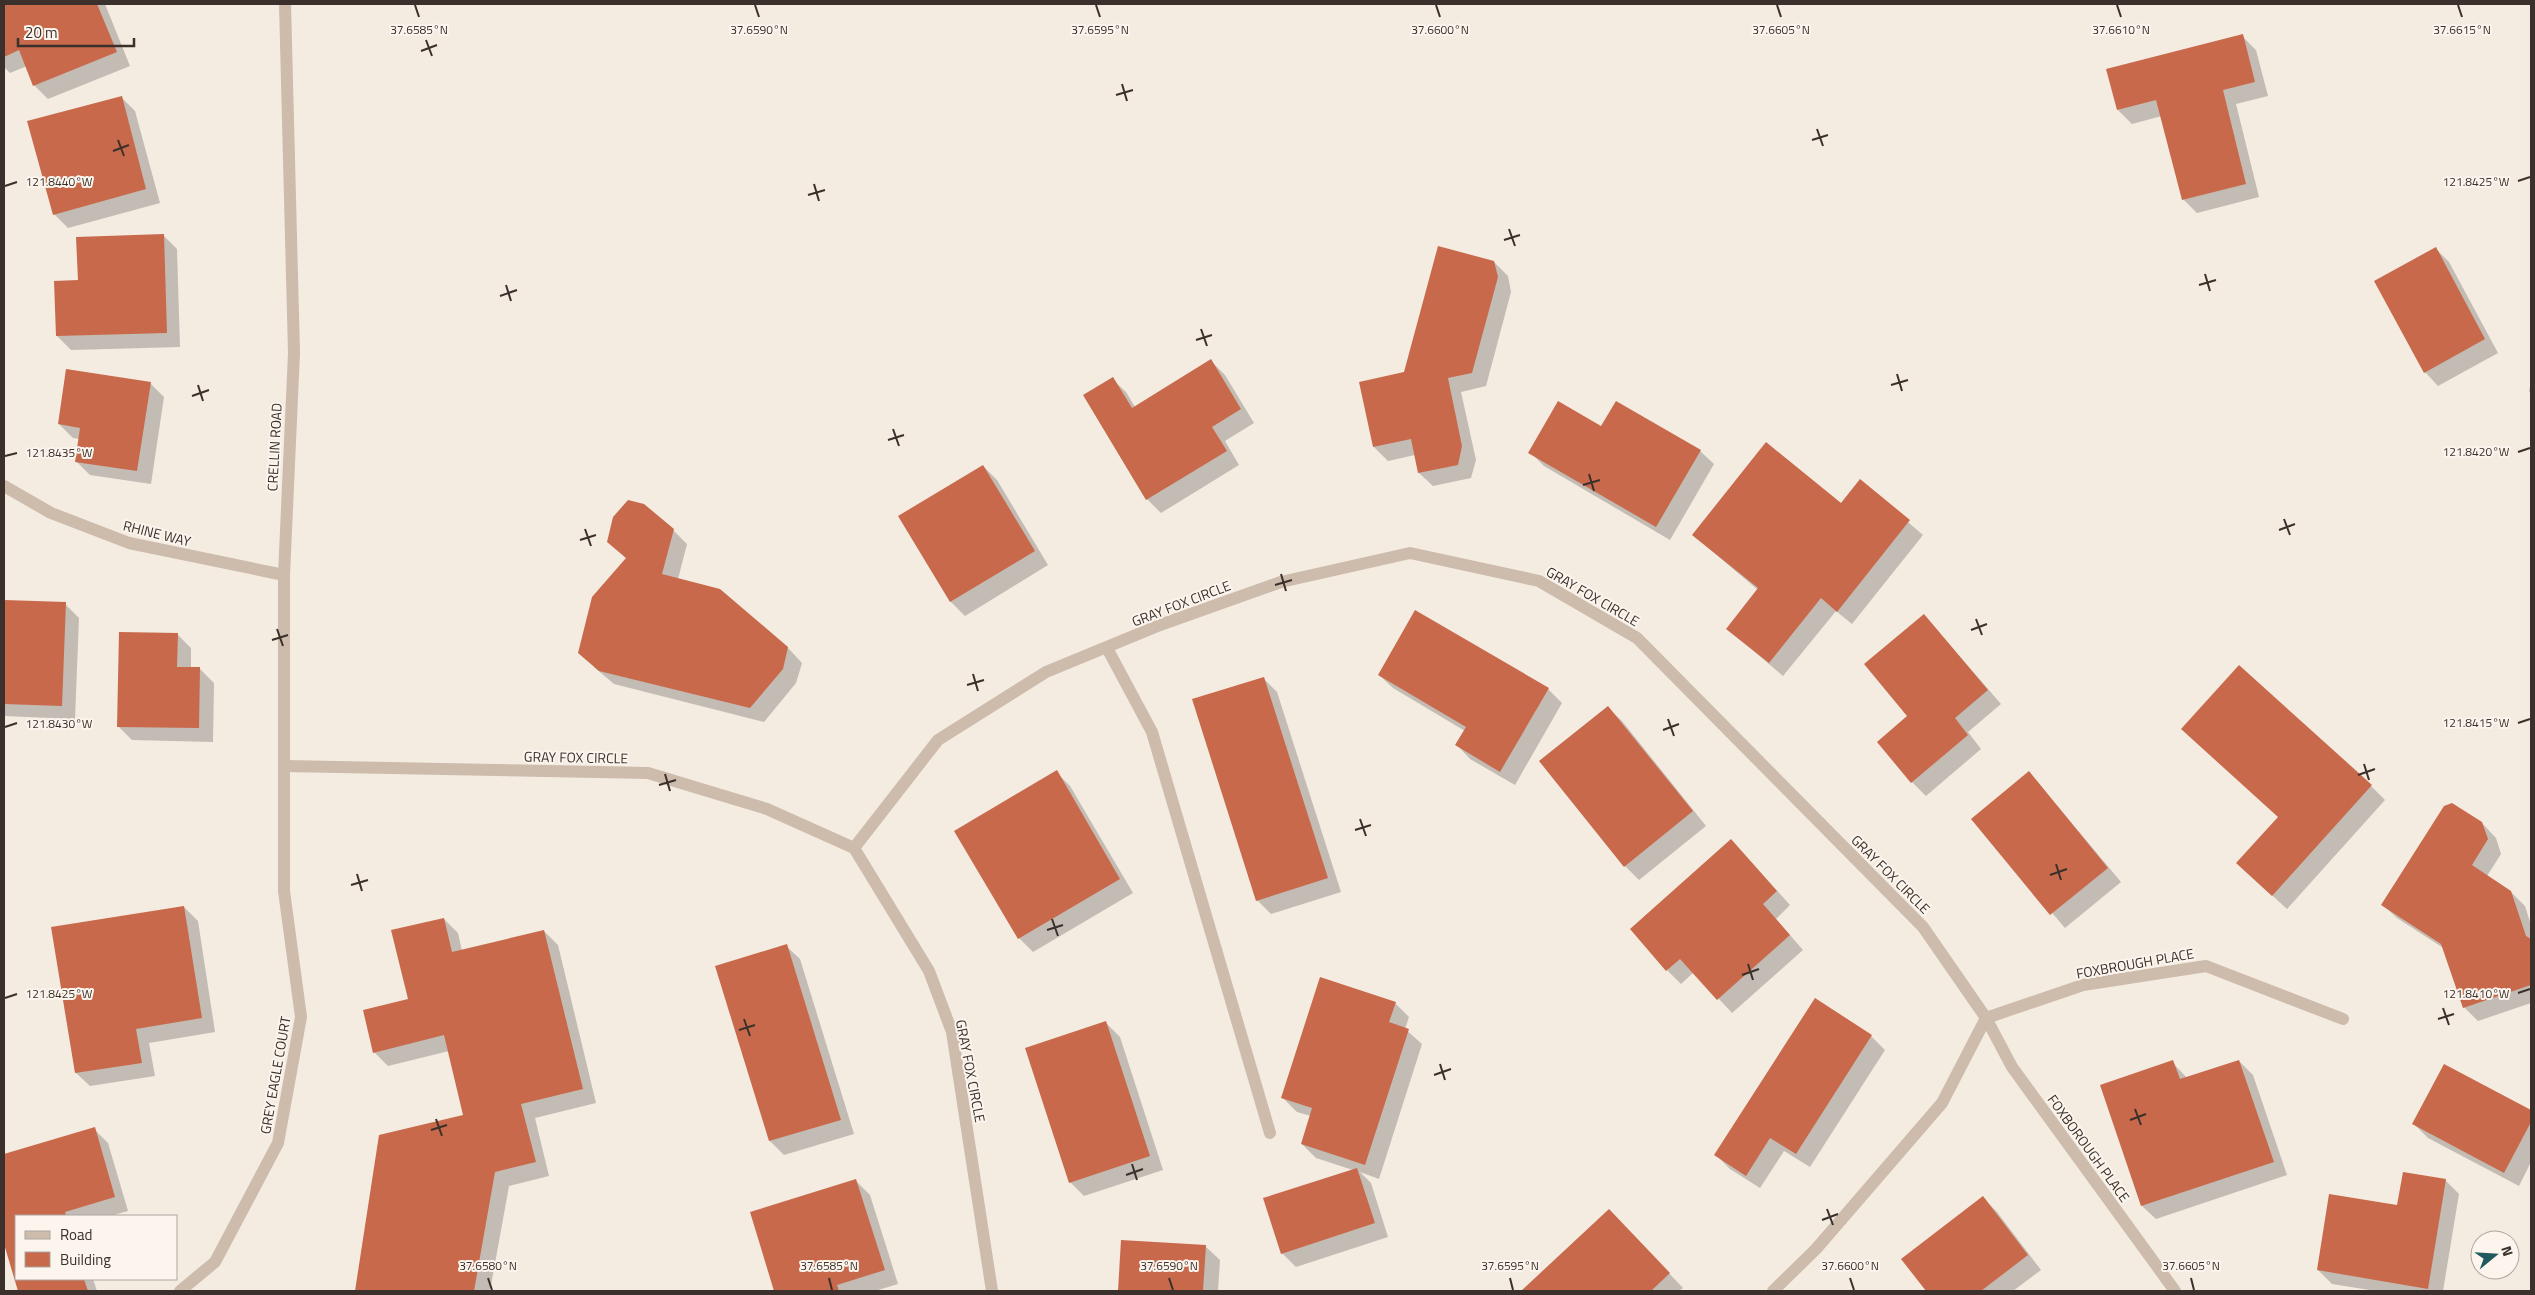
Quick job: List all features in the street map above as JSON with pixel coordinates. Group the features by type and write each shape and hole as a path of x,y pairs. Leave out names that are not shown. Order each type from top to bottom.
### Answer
{"street":[{"name":"CRELLIN ROAD","path":"284,892 284,576 294,353 285,4"},
{"name":"RHINE WAY","path":"4,486 51,512 129,543 284,576"},
{"name":"GRAY FOX CIRCLE","path":"854,848 938,740 1046,672 1160,625 1281,582 1410,553 1539,581 1636,638 1923,928 1986,1018"},
{"path":"1106,648 1152,732 1270,1133"},
{"name":"GRAY FOX CIRCLE","path":"285,766 648,773 767,809 854,848 929,971 952,1032 992,1291"},
{"name":"GREY EAGLE COURT","path":"180,1291 215,1262 278,1144 301,1017 284,892"},
{"name":"FOXBROUGH PLACE","path":"1986,1018 2082,986 2206,966 2343,1019"},
{"path":"1773,1291 1816,1249 1942,1102 1986,1018"},
{"name":"FOXBOROUGH PLACE","path":"1986,1018 2012,1067 2175,1291"}],"building":[{"path":"4,4 97,4 117,52 33,86 19,50 4,57"},
{"path":"2243,34 2255,82 2223,90 2246,184 2182,200 2156,100 2117,110 2106,69"},
{"path":"122,96 146,189 53,215 27,121"},
{"path":"164,234 167,333 56,336 54,281 78,280 76,237"},
{"path":"1438,246 1494,261 1498,277 1472,373 1448,378 1462,446 1458,465 1418,473 1411,439 1373,447 1359,382 1404,372"},
{"path":"2436,247 2485,339 2424,373 2374,281"},
{"path":"1211,359 1241,409 1212,427 1227,451 1146,500 1083,395 1113,377 1132,408"},
{"path":"66,369 151,382 137,471 75,462 80,428 58,424"},
{"path":"1558,401 1601,426 1616,401 1701,450 1656,527 1528,453"},
{"path":"1766,442 1841,503 1860,479 1910,520 1837,612 1821,598 1769,663 1726,629 1758,588 1692,535"},
{"path":"983,465 1035,551 950,602 898,516"},
{"path":"628,500 644,504 674,529 662,574 720,589 788,647 783,669 750,708 599,671 578,653 592,597 626,558 607,542 613,517"},
{"path":"4,600 66,602 62,706 4,704"},
{"path":"1415,610 1549,688 1500,772 1455,745 1466,727 1378,675"},
{"path":"1924,614 1988,690 1955,718 1968,735 1911,783 1877,742 1907,716 1864,664"},
{"path":"119,632 178,633 177,667 200,667 199,728 117,727"},
{"path":"2239,665 2372,785 2272,896 2236,863 2278,817 2181,729"},
{"path":"1264,677 1328,878 1256,901 1192,699"},
{"path":"1608,706 1693,811 1624,867 1539,761"},
{"path":"1057,770 1120,879 1018,939 954,831"},
{"path":"2029,771 2108,868 2050,915 1971,819"},
{"path":"2452,803 2482,822 2488,839 2472,865 2511,891 2526,936 2531,939 2531,985 2463,1008 2441,944 2381,905 2444,806"},
{"path":"1731,839 1777,891 1763,904 1790,935 1717,1000 1680,959 1666,971 1630,929"},
{"path":"184,906 202,1018 136,1029 142,1063 75,1073 51,927"},
{"path":"444,918 452,952 544,930 583,1089 521,1104 536,1162 495,1172 474,1291 355,1291 379,1135 463,1115 444,1035 373,1053 363,1010 408,999 391,930"},
{"path":"787,944 841,1120 769,1141 715,966"},
{"path":"1320,977 1396,1002 1389,1022 1409,1029 1365,1165 1301,1144 1312,1108 1281,1098"},
{"path":"1815,998 1872,1035 1796,1154 1770,1138 1746,1176 1714,1155"},
{"path":"1106,1021 1150,1156 1069,1183 1025,1048"},
{"path":"2173,1060 2180,1079 2239,1060 2274,1162 2141,1206 2100,1085"},
{"path":"2444,1064 2531,1110 2531,1122 2504,1173 2412,1124"},
{"path":"95,1127 115,1197 65,1212 66,1215 15,1215 15,1280 84,1280 88,1291 18,1291 4,1244 4,1154"},
{"path":"1357,1168 1375,1223 1281,1254 1263,1198"},
{"path":"2403,1172 2446,1179 2428,1289 2317,1270 2329,1194 2397,1205"},
{"path":"856,1179 885,1270 837,1285 839,1291 774,1291 750,1212"},
{"path":"1983,1196 2028,1255 1981,1291 1926,1291 1901,1259"},
{"path":"1609,1209 1670,1273 1651,1291 1521,1291"},
{"path":"1121,1240 1206,1245 1203,1291 1118,1291"}]}
